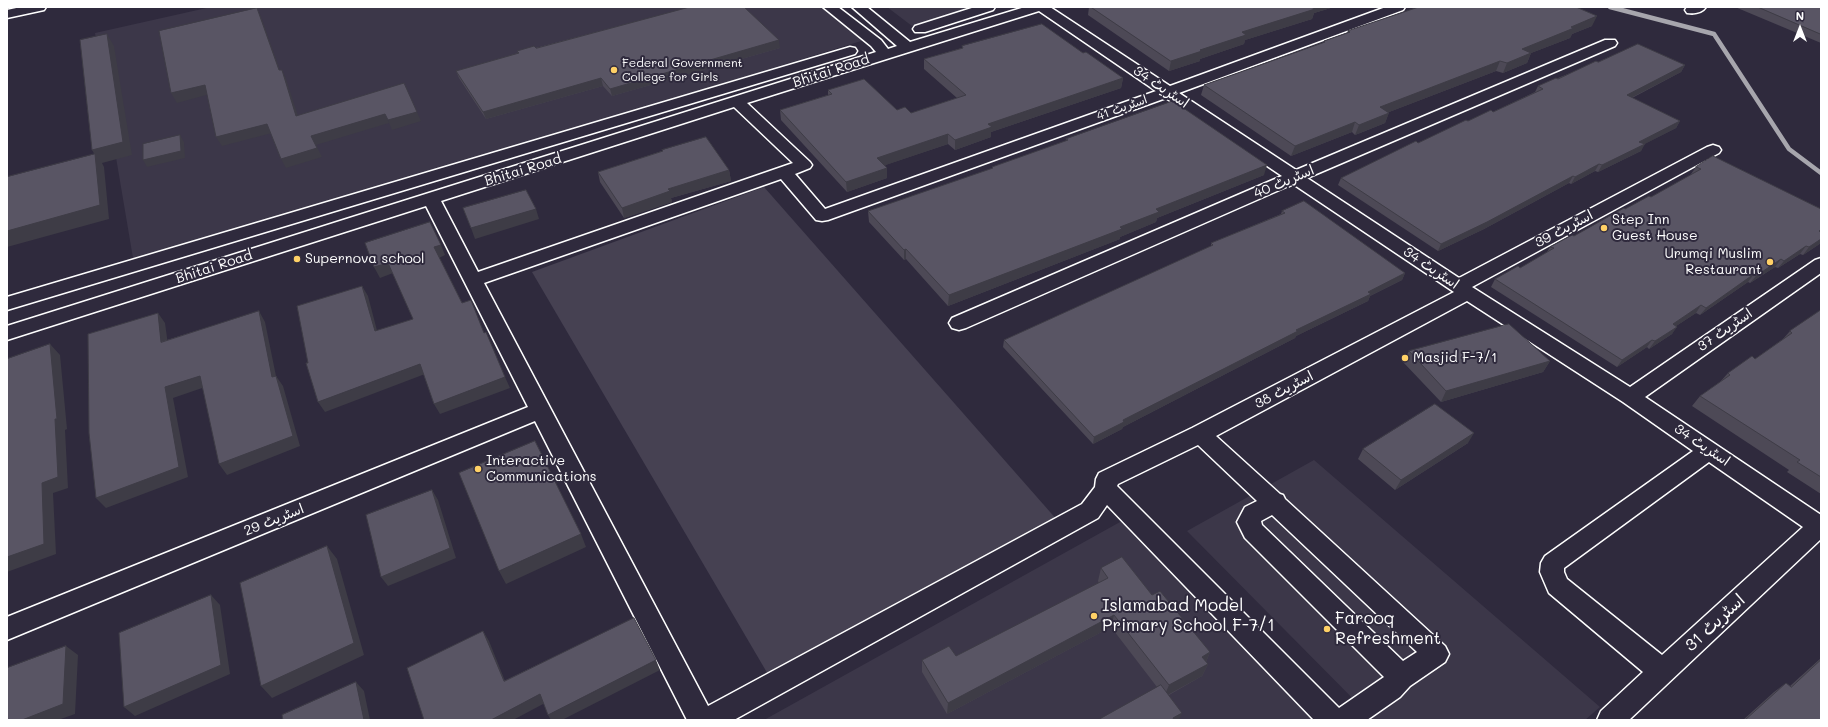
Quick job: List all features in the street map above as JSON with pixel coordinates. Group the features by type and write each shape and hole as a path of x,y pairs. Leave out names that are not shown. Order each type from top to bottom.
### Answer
{"street":[{"path":"7,14 39,7"},
{"path":"830,7 881,49"},
{"path":"859,7 901,42"},
{"name":"Bhitai Road","path":"7,333 738,102 901,42 988,7"},
{"name":"Bhitai Road","path":"901,42 1040,7"},
{"name":"اسٹریٹ 34","path":"1040,7 1463,289 1710,450 1820,526"},
{"name":"اسٹریٹ 41","path":"785,173 822,216 1168,92 1398,7"},
{"name":"اسٹریٹ 40","path":"959,323 1295,177 1610,43"},
{"name":"Bhitai Road","path":"7,304 881,49"},
{"path":"473,280 785,173 804,165 738,102"},
{"name":"اسٹریٹ 39","path":"1463,289 1713,150"},
{"path":"431,198 701,720"},
{"name":"اسٹریٹ 37","path":"1630,397 1821,264"},
{"name":"اسٹریٹ 38","path":"1106,489 1107,479 1200,434 1463,289"},
{"name":"اسٹریٹ 29","path":"7,629 541,410"},
{"path":"1200,434 1275,502 1436,654 1401,677 1391,688 1344,720"},
{"path":"1663,672 1558,586 1552,572 1554,562 1710,450"},
{"path":"708,720 1090,511 1106,489 1332,720"},
{"path":"1275,502 1253,514 1249,522 1253,531 1401,677"},
{"name":"اسٹریٹ 31","path":"1610,720 1820,526"}],"shaded area":[{"path":"211,7 834,7 871,38 134,264 95,33"},
{"path":"887,7 975,7 912,26"},
{"path":"764,187 1058,521 769,676 532,272"},
{"path":"1314,460 1600,707 1585,720 1374,720 1187,531"},
{"name":"Islamabad Model Primary School F-7/1","path":"1138,512 1336,720 764,720"}],"building":[{"name":"Federal Government College for Girls","path":"690,7 744,7 779,40 610,89 601,78 483,112 456,71 519,53 517,51 534,46 536,48"},
{"path":"1091,7 1311,7 1315,9 1242,32 1246,35 1171,61"},
{"path":"1419,7 1576,7 1597,16 1571,27 1574,28 1522,49 1531,53 1507,63 1500,61 1380,107 1389,113 1359,125 1355,122 1295,146 1204,85 1350,32 1348,31"},
{"path":"1758,7 1821,7 1821,34"},
{"path":"257,8 279,70 282,70 296,116 404,83 417,112 388,120 385,114 311,136 317,148 281,159 267,124 216,137 205,85 171,93 159,31"},
{"path":"1042,24 1083,53 1086,52 1123,78 988,124 992,127 955,140 948,134 877,158 887,168 846,182 780,110 832,94 828,90 864,79 897,110 905,107 911,113 966,95 924,59 963,48 962,46"},
{"path":"107,34 123,142 92,150 80,40"},
{"path":"1638,44 1685,65 1627,95 1680,121 1639,142 1645,144 1602,165 1599,164 1575,177 1573,176 1487,222 1441,244 1341,178 1416,141 1418,143 1491,110 1493,112 1543,89 1538,86 1556,78 1558,79 1596,61 1598,62"},
{"path":"1173,101 1267,165 1156,209 1159,212 1120,227 1122,229 949,295 868,211 993,168 992,167 1068,140 1066,139"},
{"path":"180,135 181,151 143,160 143,144"},
{"path":"706,137 729,170 668,189 670,191 622,208 598,172 663,151 662,150"},
{"path":"95,154 100,205 7,231 7,177"},
{"path":"1713,156 1821,209 1821,230 1819,231 1821,232 1821,239 1809,247 1806,246 1784,261 1781,259 1756,276 1754,274 1706,308 1701,305 1673,324 1677,327 1655,341 1652,340 1622,360 1495,279 1518,266 1520,268 1554,248 1550,247 1572,235 1574,236 1624,208 1625,209 1649,196 1651,197 1701,169 1696,167"},
{"path":"526,190 536,209 471,228 463,208"},
{"path":"1304,201 1405,273 1368,292 1371,294 1296,330 1298,331 1123,420 1124,422 1094,437 1004,340 1213,245 1211,243 1285,213 1282,211"},
{"path":"430,222 441,245 434,247 462,303 471,300 484,333 486,332 505,377 434,404 420,364 318,402 306,363 308,363 297,306 362,286 375,331 413,319 388,263 374,267 365,243"},
{"path":"1821,310 1821,477 1797,462 1800,460 1700,396 1730,375 1728,373 1752,356 1755,359 1792,333 1790,331"},
{"path":"259,311 272,377 276,376 293,436 219,464 200,376 165,387 179,467 96,498 89,433 88,334 158,313 161,342"},
{"path":"1509,324 1550,361 1446,391 1409,351"},
{"path":"50,344 57,419 55,419 58,477 42,483 44,544 7,557 7,359"},
{"path":"1435,404 1474,433 1401,480 1363,449"},
{"path":"535,441 581,534 499,571 459,473"},
{"path":"432,490 450,548 381,577 366,515"},
{"path":"327,546 354,643 261,686 240,583"},
{"path":"1122,557 1152,595 1160,591 1210,652 1202,657 1208,664 1169,685 1114,615 948,703 922,660 949,646 956,656 1108,578 1101,568"},
{"path":"211,595 221,665 124,707 119,633"},
{"path":"634,618 656,660 548,715 540,694 491,720 424,720 407,668 483,631 504,681"},
{"path":"66,646 63,704 22,720 7,720 7,668"},
{"path":"1821,660 1821,720 1745,720 1786,683 1791,687"},
{"path":"356,682 364,720 283,720 282,715"},
{"path":"1161,685 1182,713 1173,718 1174,720 1098,720"}],"waterway":[{"path":"1610,7 1714,34 1789,149 1821,173"}],"place":[{"name":"Federal Government College for Girls","path":"614,70"},
{"name":"Step Inn Guest House","path":"1604,228"},
{"name":"Supernova school","path":"297,259"},
{"name":"Urumqi Muslim Restaurant","path":"1770,262"},
{"name":"Masjid F-7/1","path":"1405,358"},
{"name":"Interactive Communications","path":"478,469"},
{"name":"Islamabad Model Primary School F-7/1","path":"1094,616"},
{"name":"Farooq Refreshment","path":"1327,629"}]}
